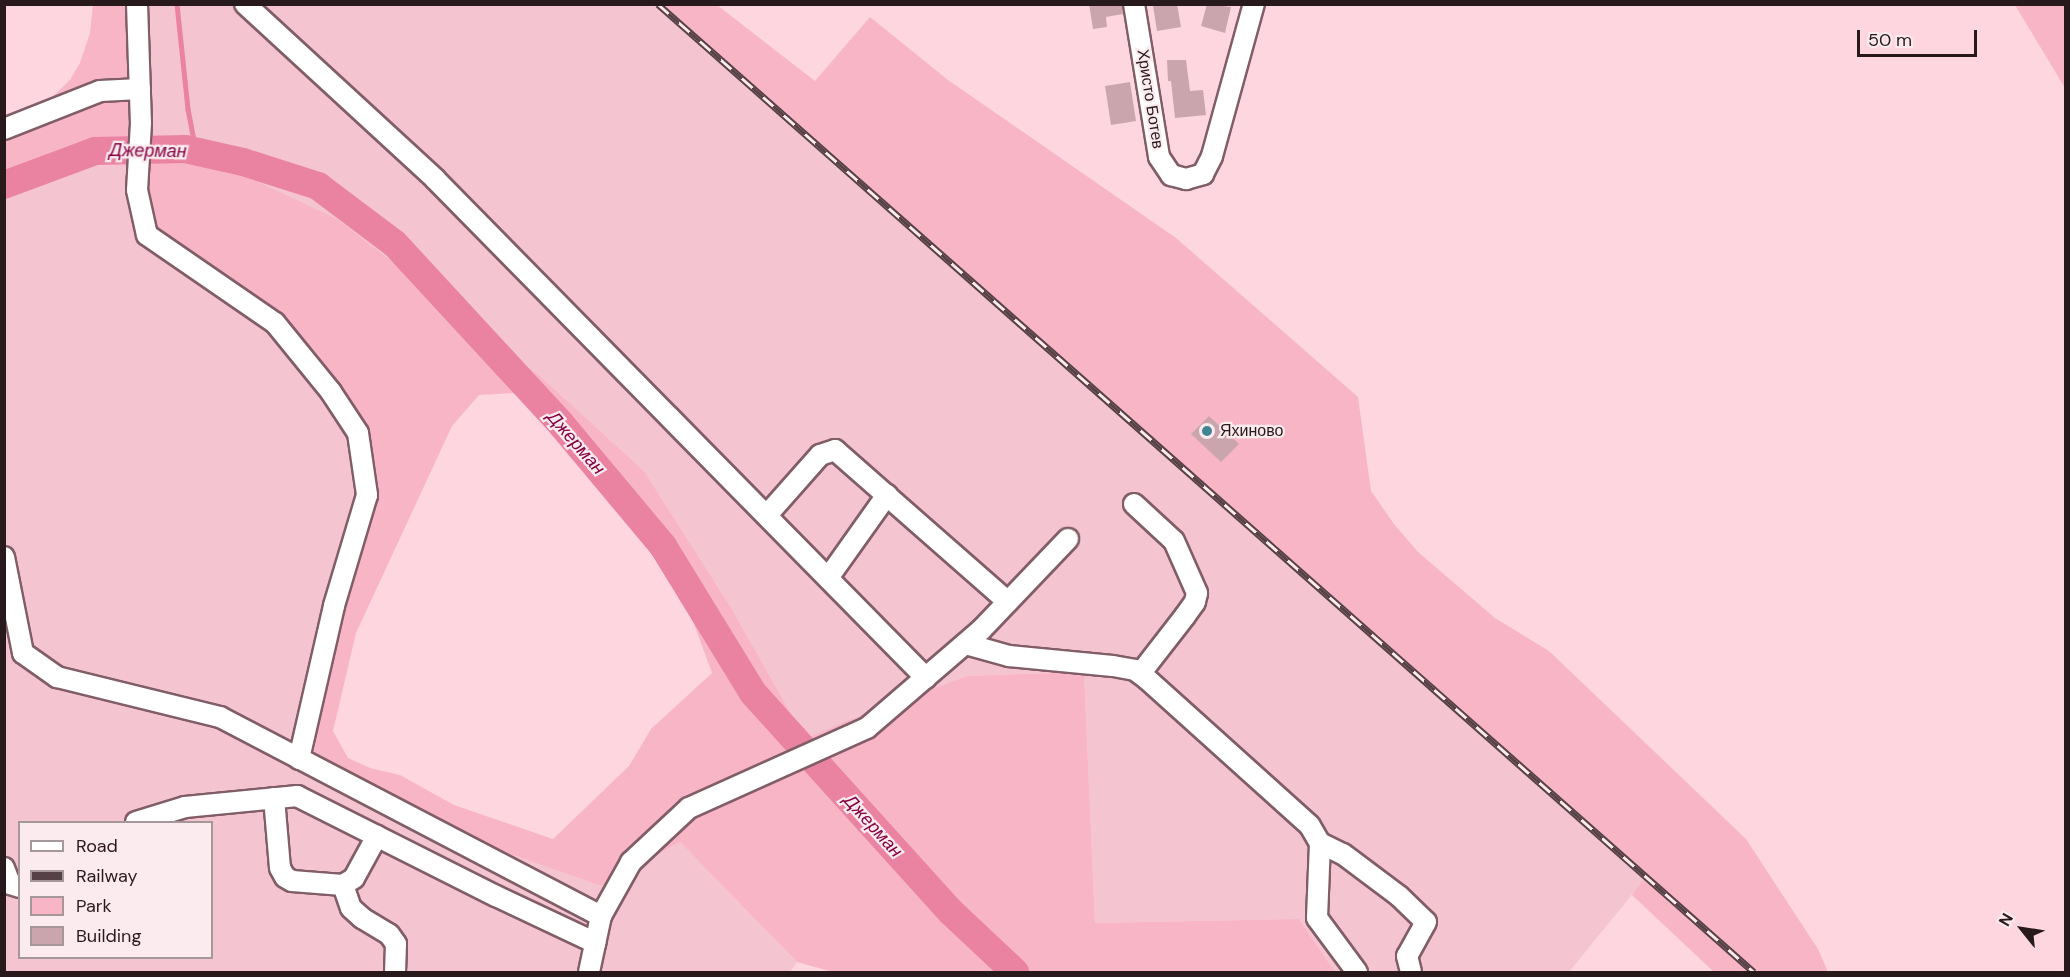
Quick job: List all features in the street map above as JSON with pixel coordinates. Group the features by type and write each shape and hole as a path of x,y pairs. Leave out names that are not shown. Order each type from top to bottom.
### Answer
{"street":[{"path":"137,4 141,123 137,190 147,235 274,323 331,392 358,433 367,495 334,606 299,759"},
{"path":"245,4 435,179 926,678"},
{"name":"Христо Ботев","path":"1134,4 1159,157 1171,175 1186,179 1203,174 1212,156 1254,4"},
{"path":"4,129 100,91 140,89"},
{"path":"767,515 820,455 835,450 1008,602"},
{"path":"828,578 886,495"},
{"path":"1134,504 1174,541 1197,593 1195,602 1140,674"},
{"path":"589,972 602,916 631,862 689,808 867,728 966,644 1068,539"},
{"path":"4,557 23,653 57,676 220,717 602,916"},
{"path":"966,644 1009,656 1113,666 1140,674 1310,826 1320,843 1317,918 1357,972"},
{"path":"139,821 185,807 297,796 596,943"},
{"path":"274,798 280,867 285,877 292,882 343,885 354,878 376,836"},
{"path":"1320,843 1343,854 1399,896 1426,922 1407,956 1411,972"},
{"path":"4,868 10,884 18,886"},
{"path":"343,885 351,908 362,918 389,934 396,944 395,972"}],"shaded area":[{"path":"137,5 656,5 1647,876 1569,972 1335,972 1299,919 1095,923 1084,672 967,676 846,721 805,740 730,606 644,471 541,377 446,303 233,170 140,138"},
{"path":"125,156 142,236 308,352 372,451 342,579 314,753 602,886 680,842 797,962 790,972 5,972 5,190"}],"green space":[{"path":"93,5 137,5 140,138 233,170 337,219 541,377 644,471 730,606 805,739 846,721 967,676 1084,672 1095,923 1299,919 1335,972 833,972 797,962 680,842 602,886 465,838 314,753 342,579 372,451 308,352 142,236 125,156 5,190 4,116 49,100 70,80 80,63 90,33","holes":["530,392 649,540 694,624 712,673 651,729 629,766 553,839 454,805 400,775 370,768 348,758 333,731 356,633 452,426 479,395"]},
{"path":"656,5 717,5 815,81 870,17 948,80 1176,238 1358,397 1371,491 1394,524 1418,552 1495,618 1549,651 1746,839 1818,949 1828,972 1714,972 1632,895 1646,876"},
{"path":"2015,5 2065,5 2065,88"}],"building":[{"path":"1089,4 1122,4 1123,14 1106,17 1107,27 1093,29"},
{"path":"1177,4 1181,27 1157,31 1153,6"},
{"path":"1207,4 1231,7 1225,33 1201,26"},
{"path":"1167,60 1186,60 1190,91 1203,90 1206,115 1175,118 1171,81 1168,81"},
{"path":"1130,82 1136,121 1111,125 1105,86"},
{"path":"1209,416 1239,444 1221,462 1191,434"}],"waterway":[{"path":"177,4 188,109 196,151"},
{"name":"Джерман","path":"4,185 95,151 185,149 243,162 318,186 395,244 561,424 663,546 753,693 951,912 1015,972"}],"railway":[{"path":"658,4 1754,972"}],"place":[{"name":"Яхиново","path":"1207,431"}]}
